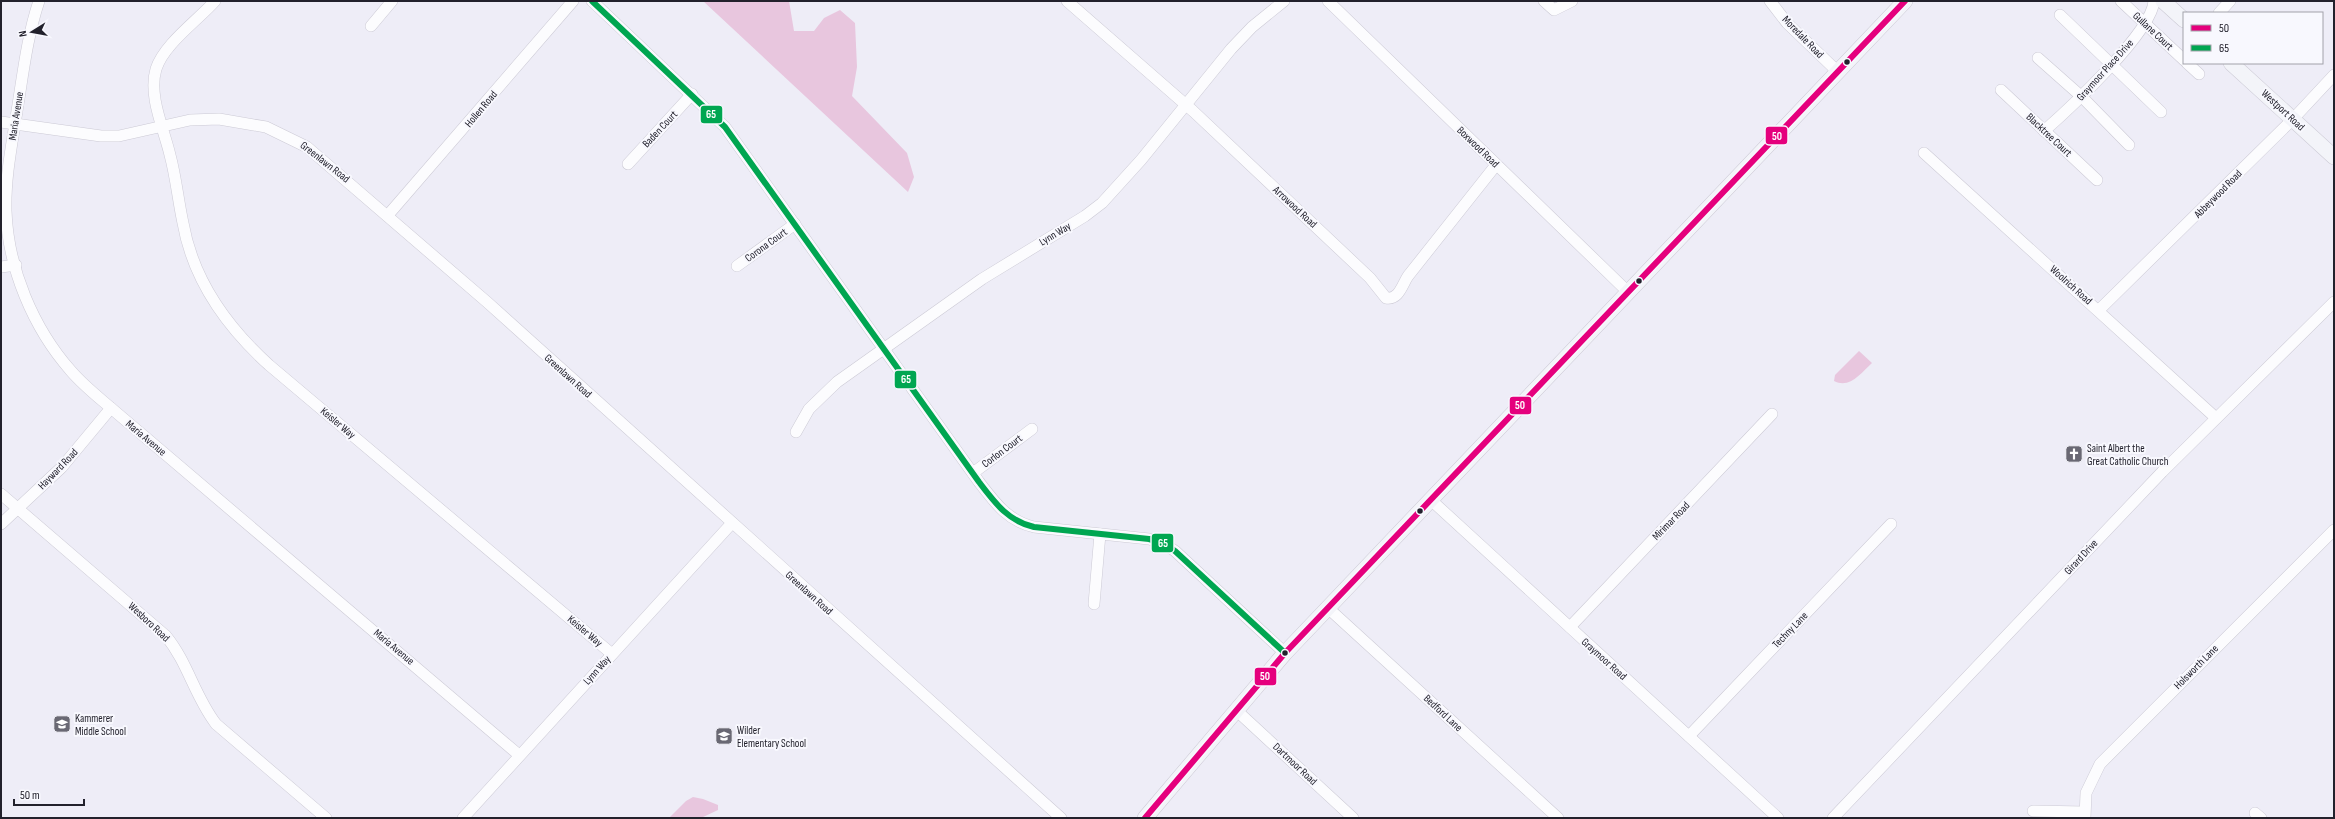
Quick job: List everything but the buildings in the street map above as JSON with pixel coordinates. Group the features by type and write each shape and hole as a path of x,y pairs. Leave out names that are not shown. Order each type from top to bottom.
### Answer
{"main road":[{"path":"1145,818 1285,653 1905,1"},
{"path":"2164,1 2183,19"},
{"name":"Westport Road","path":"2232,64 2334,157"}],"street":[{"name":"Maria Avenue","path":"39,1 31,25 15,124 6,182 6,210 8,234 26,299 39,325 56,352 82,382 111,408 519,755"},
{"name":"Keisler Way","path":"215,1 167,49 157,67 154,79 154,94 171,157 188,246 209,294 230,326 250,348 272,368 612,654"},
{"path":"371,26 392,1"},
{"name":"Hollen Road","path":"388,215 573,1"},
{"path":"592,1 692,94 725,127 996,505 1019,523 1034,527 1149,539 1169,547 1285,653"},
{"name":"Arrowood Road","path":"1067,1 1186,105 1370,278 1386,298 1391,299 1397,296 1408,276 1496,165"},
{"name":"Lynn Way","path":"796,432 810,409 823,394 982,279 1084,216 1102,203 1117,189 1231,49 1252,27 1284,1"},
{"name":"Boxwood Road","path":"1328,1 1628,292"},
{"path":"1544,1 1554,10 1572,1"},
{"name":"Moredale Road","path":"1770,1 1787,23 1838,72"},
{"name":"Gullane Court","path":"2121,1 2183,59"},
{"name":"Graymoor Place Drive","path":"2044,132 2082,96 2111,65 2145,23 2154,1"},
{"path":"2220,12 2230,1"},
{"path":"2060,15 2161,112"},
{"path":"2038,58 2082,96 2129,146"},
{"path":"2188,64 2199,74"},
{"name":"Abbeywood Road","path":"2099,310 2293,119 2334,75"},
{"name":"Blacktree Court","path":"2001,90 2044,132 2097,180"},
{"name":"Baden Court","path":"628,164 692,94"},
{"name":"Greenlawn Road","path":"1,122 101,136 135,133 190,120 219,119 266,127 287,136 324,159 1061,818"},
{"name":"Woolrich Road","path":"1924,153 2099,310 2216,418"},
{"name":"Corona Court","path":"737,266 795,224"},
{"path":"1,267 16,265"},
{"name":"Girard Drive","path":"1833,818 2123,512 2334,302"},
{"name":"Hayward Road","path":"1,524 62,467 111,408"},
{"name":"Mirimar Road","path":"1570,627 1772,414"},
{"name":"Corlon Court","path":"973,473 1032,429"},
{"name":"Wesboro Road","path":"1,494 166,636 179,652 204,706 216,724 326,818"},
{"name":"Graymoor Road","path":"1431,500 1778,818"},
{"name":"Lynn Way","path":"463,818 732,523"},
{"name":"Techny Lane","path":"1689,736 1891,524"},
{"name":"Holsworth Lane","path":"2084,815 2086,793 2092,777 2110,751 2334,530"},
{"path":"1094,604 1100,534"},
{"name":"Bedford Lane","path":"1328,608 1558,818"},
{"name":"Dartmoor Road","path":"1236,710 1346,816"},
{"path":"2033,811 2084,815"}],"shaded area":[{"path":"703,1 789,1 794,31 814,31 824,18 840,10 855,23 857,67 852,96 907,153 914,177 908,192"},
{"path":"1859,351 1872,363 1855,379 1845,383 1834,381 1835,375"},
{"path":"693,797 718,805 718,810 701,818 669,818 686,801"}],"transit line":[{"name":"65","path":"592,1 725,127 979,482 1009,516 1034,527 1149,539 1163,543 1175,551 1285,653"},
{"name":"50","path":"1145,818 1285,653 1905,1"}],"place":[{"name":"Saint Albert the Great Catholic Church","path":"2074,454"},
{"name":"Kammerer Middle School","path":"62,724"},
{"name":"Wilder Elementary School","path":"724,736"}]}
